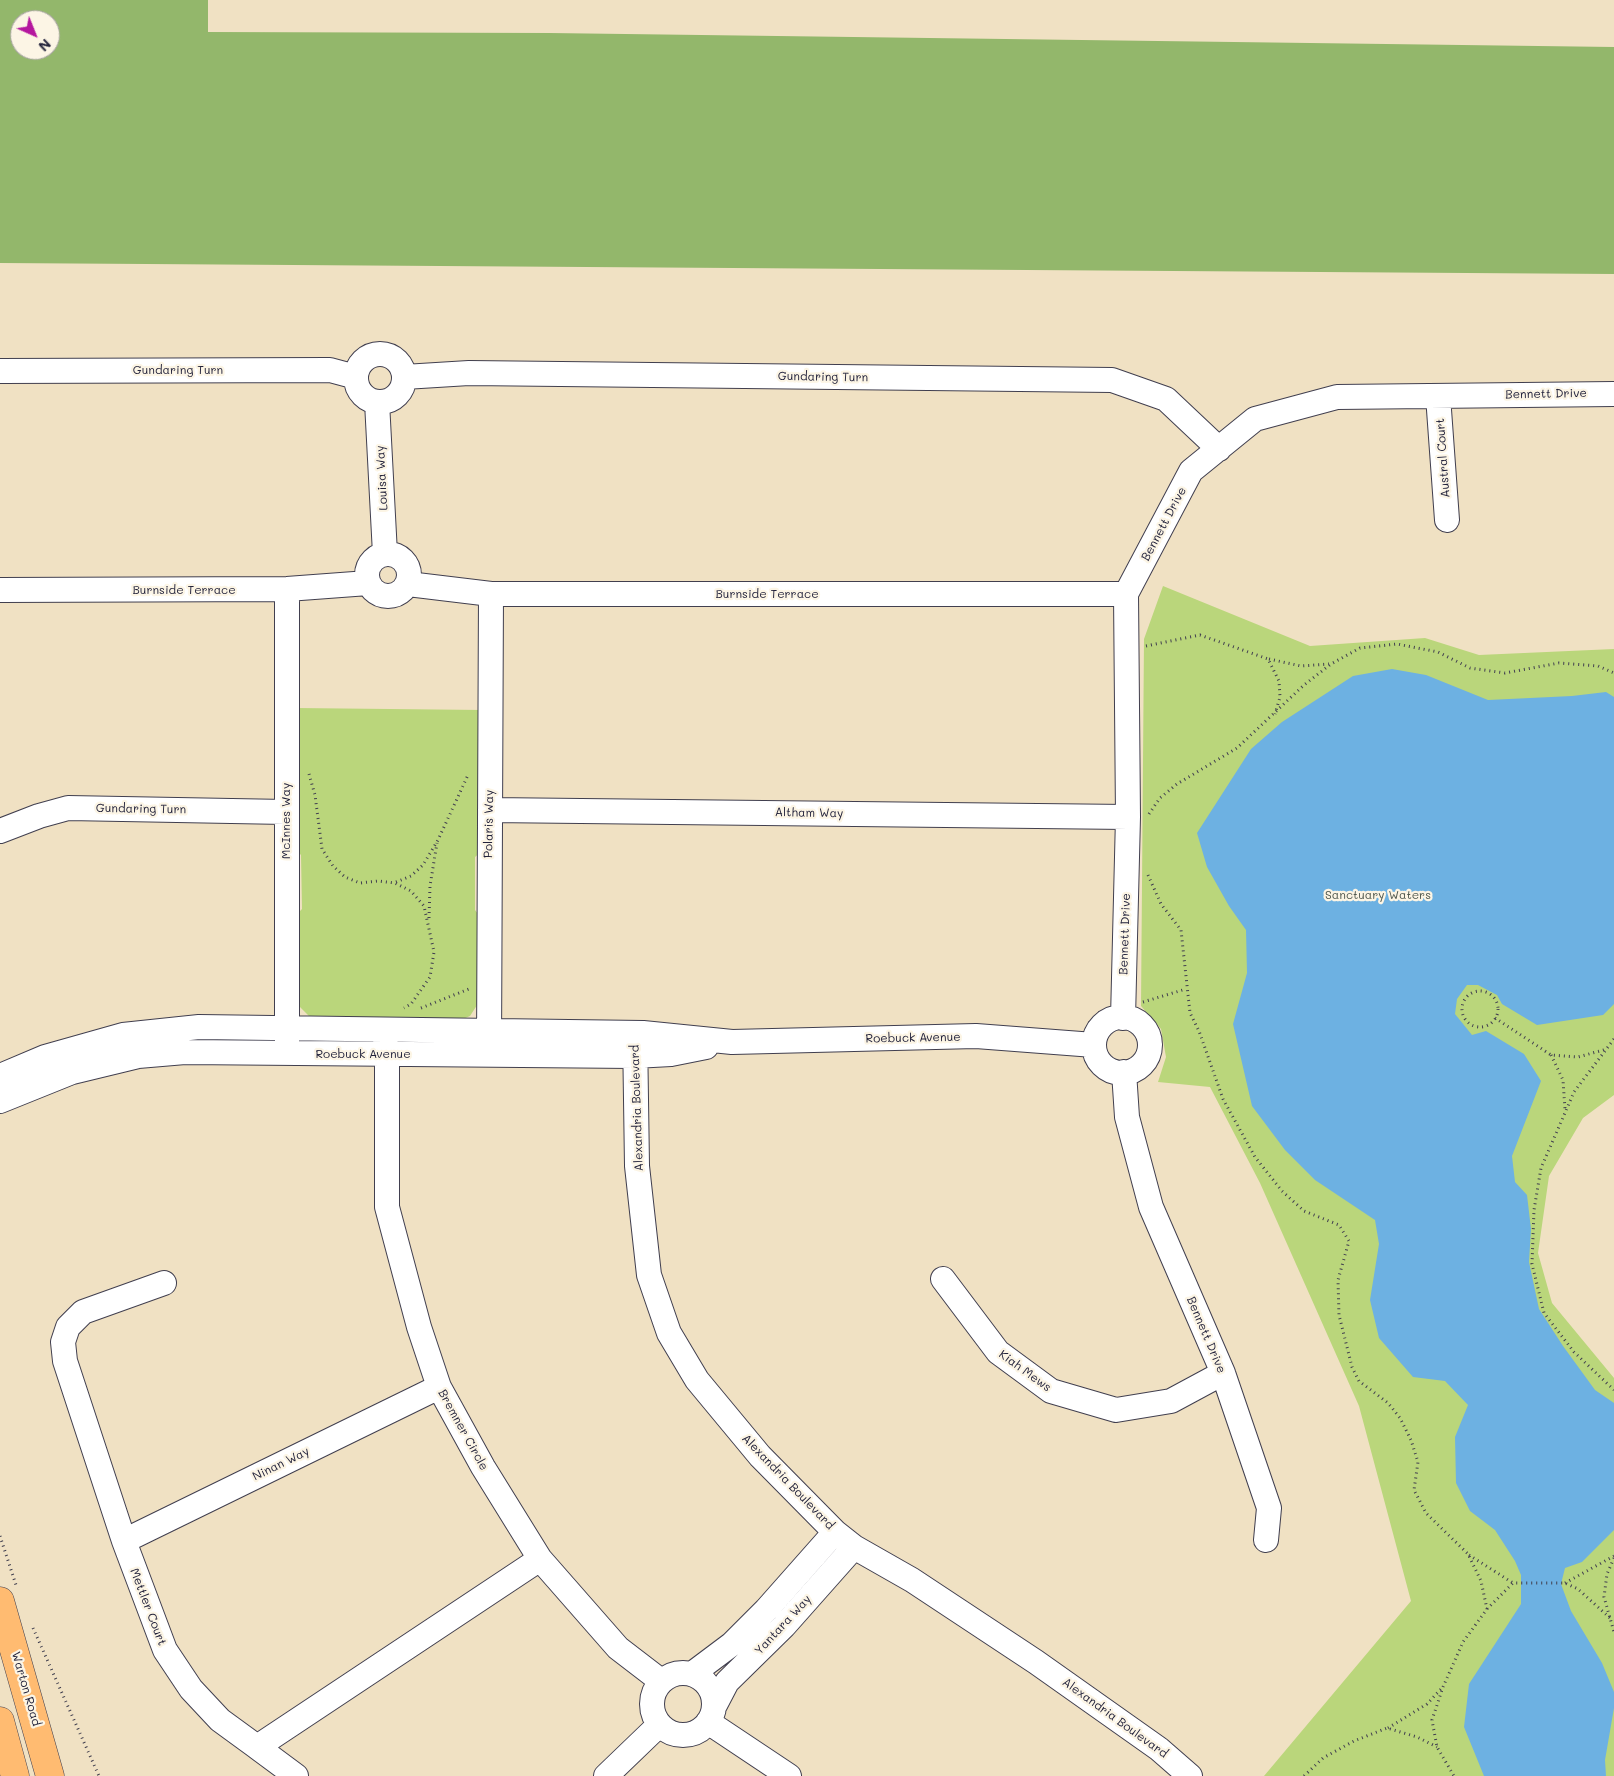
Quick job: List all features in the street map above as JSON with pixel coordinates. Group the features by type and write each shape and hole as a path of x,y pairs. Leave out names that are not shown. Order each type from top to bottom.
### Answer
{"main road":[{"name":"Warton Road","path":"9,1597 50,1776"},
{"path":"0,1776 4,1734"},
{"path":"4,1734 15,1776"}],"street":[{"path":"379,354 395,359 404,377 398,393 392,398 378,402 363,395 358,388 356,377 362,362 371,356 379,354"},
{"name":"Gundaring Turn","path":"0,371 330,370 356,377"},
{"name":"Gundaring Turn","path":"404,377 469,373 1112,380 1166,399 1219,449"},
{"name":"Bennett Drive","path":"1123,1010 1137,820 1126,594 1191,471 1254,419 1337,397 1614,394"},
{"name":"Austral Court","path":"1438,396 1447,520"},
{"name":"Louisa Way","path":"378,402 385,554"},
{"path":"385,554 400,557 406,562 410,577 408,584 398,595 384,597 372,590 368,583 368,568 378,556 385,554"},
{"name":"Burnside Terrace","path":"0,590 287,589 368,583"},
{"name":"Burnside Terrace","path":"408,584 491,594 1126,594"},
{"name":"McInnes Way","path":"287,589 287,1053"},
{"name":"Polaris Way","path":"488,1043 491,594"},
{"name":"Gundaring Turn","path":"0,830 68,808 286,812"},
{"name":"Altham Way","path":"490,810 1137,820"},
{"path":"1123,1010 1144,1028 1150,1041 1145,1060 1137,1068 1124,1072 1106,1068 1099,1062 1094,1045 1100,1027 1115,1018 1123,1010"},
{"name":"Roebuck Avenue","path":"0,1076 45,1057 123,1035 199,1027 287,1028 391,1021 488,1043"},
{"name":"Bremner Circle","path":"391,1021 387,1054 388,1206 419,1327 438,1387 483,1467 540,1559 618,1648 661,1681"},
{"name":"Roebuck Avenue","path":"0,1101 72,1072 138,1056 185,1052 387,1054 488,1043 635,1044 976,1036 1094,1045"},
{"path":"103,1040 110,1063"},
{"name":"Alexandria Boulevard","path":"635,1044 637,1166 649,1275 669,1333 697,1380 760,1456 835,1532 854,1547 912,1580 1036,1662 1159,1749 1188,1775"},
{"name":"Bennett Drive","path":"1124,1072 1127,1117 1151,1207 1223,1373 1270,1508 1266,1540"},
{"name":"Kiah Mews","path":"943,1279 998,1352 1051,1391 1116,1410 1171,1401 1223,1373"},
{"name":"Mettler Court","path":"164,1283 83,1312 68,1327 63,1342 65,1361 124,1541 165,1650 190,1689 220,1720 257,1747"},
{"name":"Ninan Way","path":"124,1541 438,1387"},
{"name":"Yantara Way","path":"692,1674 732,1644 759,1617 835,1532"},
{"name":"Yantara Way","path":"711,1713 728,1682 784,1626 854,1547"},
{"path":"296,1776 257,1747 540,1559"},
{"path":"681,1673 692,1674 708,1684 713,1694 711,1713 704,1728 694,1734 683,1736 672,1734 659,1725 653,1716 651,1705 655,1690 661,1681 670,1675 681,1673"},
{"path":"711,1713 790,1776"},
{"path":"606,1776 659,1725"}],"path":[{"path":"1127,645 1136,647 1160,644 1200,635 1240,647 1268,659 1301,666 1331,664"},
{"path":"1137,820 1148,814 1160,798 1177,784 1237,748 1304,685 1331,664 1360,648 1397,644 1438,652 1470,668 1505,673 1559,663 1598,666 1614,673"},
{"path":"1268,659 1279,681 1280,697 1275,714"},
{"path":"286,763 305,767 312,780 322,849 333,866 345,877 360,882 395,882 411,876 423,865 438,840 466,778 474,768 490,764"},
{"path":"429,922 430,886 438,840"},
{"path":"1147,871 1161,904 1181,930 1190,1013 1199,1031 1223,1099 1256,1157 1282,1191 1304,1211 1339,1225 1349,1241 1338,1280 1339,1315 1352,1367 1359,1381 1388,1403 1400,1418 1411,1440 1418,1462 1414,1490 1426,1513 1468,1554 1513,1583 1565,1583 1578,1589 1610,1618"},
{"path":"391,1021 411,1004 430,977 434,952 424,906 411,891 395,882"},
{"path":"1123,1010 1186,989"},
{"path":"1480,990 1494,996 1499,1010 1495,1018 1493,1023 1480,1028 1466,1023 1461,1009 1467,996 1480,990"},
{"path":"1495,1018 1551,1055 1578,1057 1607,1048"},
{"path":"1614,1039 1574,1092 1540,1168 1534,1210 1532,1264 1544,1313 1574,1352 1614,1390"},
{"path":"1551,1055 1563,1080 1566,1111"},
{"path":"0,1536 9,1597"},
{"path":"1468,1554 1481,1581 1487,1609"},
{"path":"1565,1583 1614,1557"},
{"path":"1614,1557 1607,1574 1604,1597 1614,1632"},
{"path":"1454,1776 1437,1747 1432,1720 1443,1687 1463,1642 1487,1609 1513,1583"},
{"path":"30,1620 99,1776"},
{"path":"1304,1776 1324,1758 1354,1741 1387,1728 1427,1704 1443,1687"},
{"path":"1387,1728 1417,1737 1437,1747"}],"green space":[{"path":"0,0 208,0 208,32 549,33 1614,47 1614,274 0,263"},
{"name":"Sanctuary Waters","path":"1163,586 1310,646 1425,638 1479,655 1614,649 1614,1095 1583,1118 1549,1176 1538,1253 1552,1303 1614,1378 1614,1776 1264,1776 1411,1601 1359,1406 1260,1183 1210,1087 1158,1082 1166,1057 1161,1029 1141,1006 1144,639"},
{"path":"296,708 483,710 482,851 475,857 475,910 482,919 481,999 470,1016 456,1022 311,1018 300,1007 295,995 296,915 302,909 301,855 297,851"}],"water":[{"name":"Sanctuary Waters","path":"1392,669 1426,675 1488,700 1572,696 1606,692 1614,697 1614,1004 1603,1015 1537,1025 1502,1004 1497,995 1478,985 1467,985 1457,999 1455,1014 1472,1035 1486,1031 1524,1054 1541,1081 1512,1156 1515,1182 1527,1195 1531,1229 1529,1262 1539,1309 1595,1390 1614,1403 1614,1530 1582,1562 1565,1568 1561,1584 1571,1611 1602,1663 1614,1692 1614,1708 1605,1760 1606,1776 1484,1776 1464,1727 1469,1684 1521,1604 1521,1575 1515,1561 1495,1530 1470,1511 1456,1483 1455,1437 1468,1405 1445,1381 1413,1377 1379,1338 1370,1300 1379,1244 1375,1220 1315,1180 1285,1150 1252,1106 1233,1024 1247,973 1246,930 1229,906 1207,867 1197,833 1251,749 1282,722 1353,676"}]}
